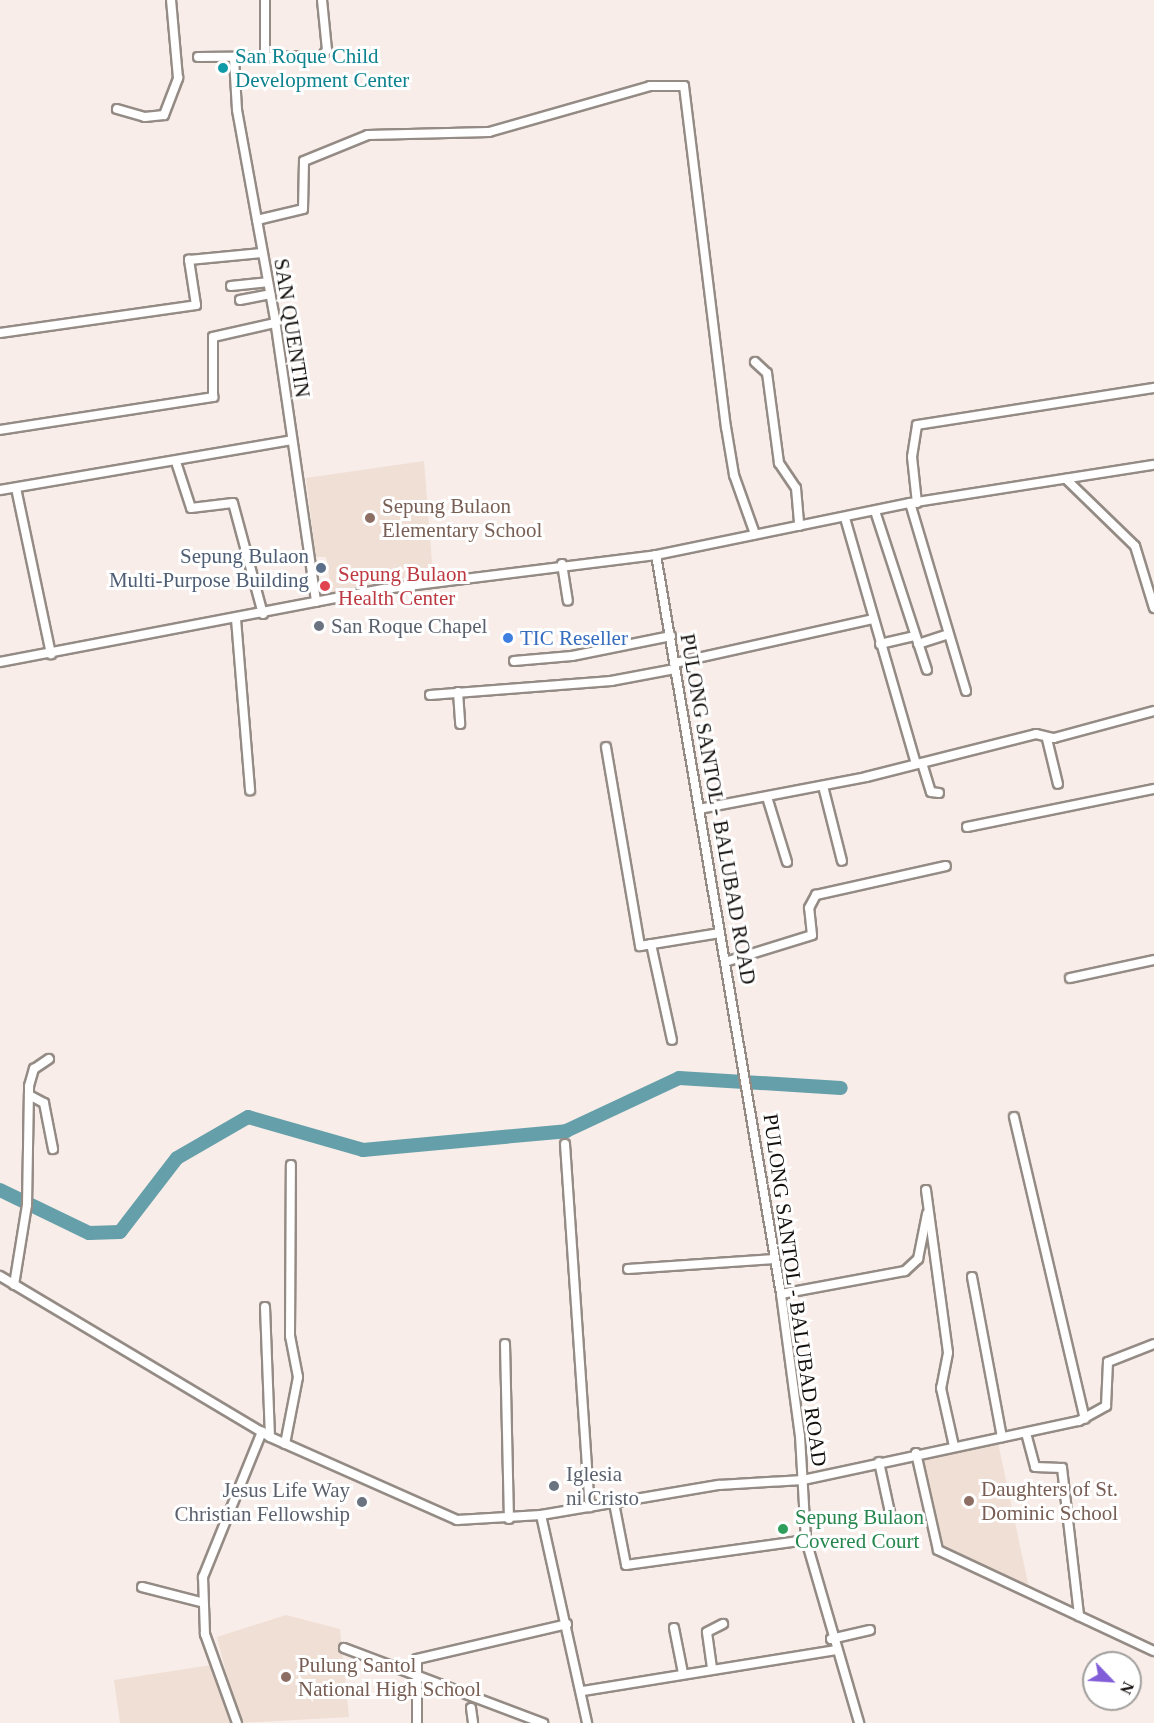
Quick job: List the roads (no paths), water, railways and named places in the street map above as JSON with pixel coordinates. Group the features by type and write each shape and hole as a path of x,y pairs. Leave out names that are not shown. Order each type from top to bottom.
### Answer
{"street":[{"path":"117,109 146,117 164,115 178,78 171,0"},
{"path":"265,0 265,59"},
{"path":"198,57 265,59 325,53 322,0"},
{"name":"SAN QUENTIN","path":"234,59 237,110 275,323 316,602"},
{"path":"257,220 303,209 304,161 368,135 489,132 650,86 684,86 726,427 734,475 754,534"},
{"path":"0,333 196,305 189,260 262,253"},
{"path":"231,286 267,282"},
{"path":"240,300 270,294"},
{"path":"0,430 213,398 213,336 275,323"},
{"path":"755,362 767,373 779,463 796,488 799,526"},
{"path":"966,691 948,634 913,503 912,457 917,425 1154,388"},
{"path":"0,490 176,462 291,440"},
{"path":"176,462 191,508 233,503 263,614"},
{"path":"0,662 263,614 316,602 562,564 656,555 913,503 1154,465"},
{"path":"1066,479 1135,546 1154,608"},
{"path":"16,488 51,654"},
{"path":"875,512 927,670"},
{"path":"845,518 880,644 919,764 931,792 939,793"},
{"name":"PULONG SANTOL - BALUBAD ROAD","path":"656,555 725,963 746,1071 781,1294 803,1480 806,1540 831,1639 859,1723"},
{"path":"562,564 568,601"},
{"path":"236,619 250,790"},
{"path":"430,694 611,681 873,620"},
{"path":"880,644 948,634"},
{"path":"514,661 572,656 670,636"},
{"path":"458,692 460,724"},
{"path":"699,809 823,786 1036,734 1047,739 1154,711"},
{"path":"1047,739 1058,784"},
{"path":"606,747 640,946 720,933"},
{"path":"823,786 842,861"},
{"path":"967,827 1154,789"},
{"path":"767,797 787,862"},
{"path":"725,963 812,935 809,908 816,895 946,866"},
{"path":"651,944 672,1040"},
{"path":"1070,978 1154,960"},
{"path":"14,1285 27,1203 29,1095 34,1069 49,1059"},
{"path":"29,1095 44,1103 53,1149"},
{"path":"1014,1117 1085,1419"},
{"path":"565,1144 590,1507"},
{"path":"285,1444 298,1377 290,1336 291,1165"},
{"path":"926,1190 948,1353 941,1388 954,1446"},
{"path":"781,1294 914,1266 929,1208"},
{"path":"628,1269 775,1259"},
{"path":"0,1276 270,1437 449,1519 509,1519 719,1485 803,1480 916,1453 1026,1433 1085,1419 1106,1406 1108,1362 1154,1344"},
{"path":"972,1277 1002,1437"},
{"path":"265,1307 270,1437"},
{"path":"505,1344 509,1519"},
{"path":"237,1723 206,1634 201,1602 203,1577 262,1432"},
{"path":"1026,1433 1035,1467 1062,1468 1078,1616"},
{"path":"916,1453 938,1550 1154,1651"},
{"path":"879,1462 891,1517"},
{"path":"614,1503 626,1565 806,1540"},
{"path":"541,1515 583,1690 587,1723"},
{"path":"142,1587 201,1602"},
{"path":"417,1723 415,1676 417,1659 567,1624"},
{"path":"712,1668 707,1632 723,1624"},
{"path":"674,1628 683,1673"},
{"path":"831,1639 870,1630"},
{"path":"344,1648 543,1723"},
{"path":"583,1690 835,1650"},
{"path":"471,1708 473,1723"}],"waterway":[{"path":"0,1190 89,1233 120,1232 177,1158 248,1117 363,1150 566,1131 679,1078 841,1088"}],"place":[{"name":"San Roque Child Development Center","path":"223,68"},
{"name":"Sepung Bulaon Elementary School","path":"370,518"},
{"name":"Sepung Bulaon Multi-Purpose Building","path":"321,568"},
{"name":"Sepung Bulaon Health Center","path":"325,586"},
{"name":"San Roque Chapel","path":"319,626"},
{"name":"TIC Reseller","path":"508,638"},
{"name":"Iglesia ni Cristo","path":"554,1486"},
{"name":"Daughters of St. Dominic School","path":"969,1501"},
{"name":"Jesus Life Way Christian Fellowship","path":"362,1502"},
{"name":"Sepung Bulaon Covered Court","path":"783,1529"},
{"name":"Pulung Santol National High School","path":"286,1677"}]}
